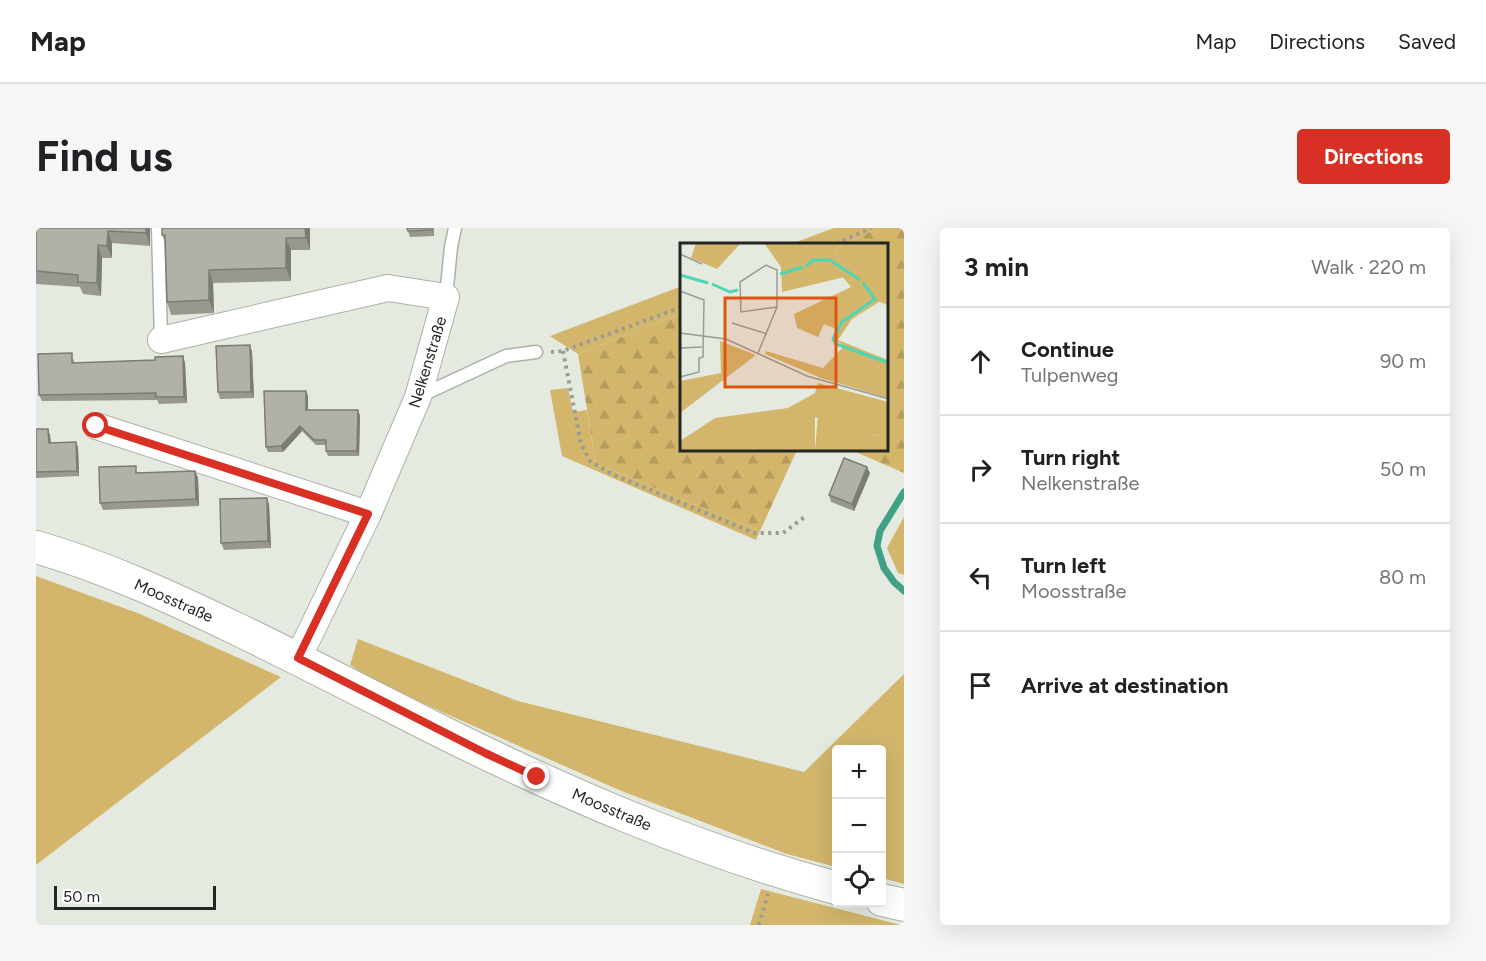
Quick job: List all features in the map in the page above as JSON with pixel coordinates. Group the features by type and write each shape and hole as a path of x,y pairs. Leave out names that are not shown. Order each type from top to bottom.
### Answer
{"street":[{"name":"Nelkenstraße","path":"160,340 388,288 446,297 418,397 368,514 298,658"},
{"path":"96,426 368,514"},
{"name":"Moosstraße","path":"36,547 117,575 192,608 298,658 485,753 587,799 721,852 832,887"},
{"path":"886,901 904,905"}],"lane":[{"path":"158,228 160,340"},
{"path":"446,297 455,228"},
{"path":"418,397 506,356 536,352"}],"path":[{"path":"838,243 871,228"},
{"path":"536,352 563,351 680,309"},
{"path":"563,351 581,444 590,461 612,474 754,533 783,533 806,516"},
{"path":"759,925 769,888"}],"green space":[{"path":"834,228 878,228 847,243 794,243"},
{"path":"878,228 904,228 904,473 856,452 889,452 889,243 847,243"},
{"path":"680,287 680,314 578,354 550,336"},
{"path":"680,314 680,452 796,452 760,531 596,464 578,354"},
{"path":"568,388 573,412 587,410 596,464 760,531 756,540 562,456 550,390"},
{"path":"904,517 904,575 898,573 887,548"},
{"path":"36,576 140,614 281,677 36,865"},
{"path":"358,639 518,701 804,772 904,674 904,884 886,879 886,745 832,745 832,866 787,854 619,790 385,687 350,665"},
{"path":"761,889 901,925 750,925"}],"building":[{"path":"36,228 146,228 146,233 108,231 107,246 98,245 97,283 78,282 78,275 36,271"},
{"path":"162,228 305,228 306,238 286,238 286,268 209,270 209,300 167,302 165,235 162,235"},
{"path":"407,228 432,228 432,230 408,231"},
{"path":"250,345 251,392 218,392 216,346"},
{"path":"72,353 72,363 155,360 155,357 183,356 184,397 156,397 156,393 39,395 38,354"},
{"path":"264,391 306,391 306,410 358,410 357,451 326,451 326,440 314,440 300,426 281,446 266,447"},
{"path":"36,429 48,429 49,443 76,442 77,471 36,472"},
{"path":"844,458 867,467 852,504 829,495"},
{"path":"136,466 136,473 195,471 196,499 100,503 99,467"},
{"path":"267,498 268,541 221,543 220,499"}],"waterway":[{"path":"904,492 880,531 877,546 884,568 904,591"}],"route":[{"path":"96,426 368,514 298,658 537,777"}]}
